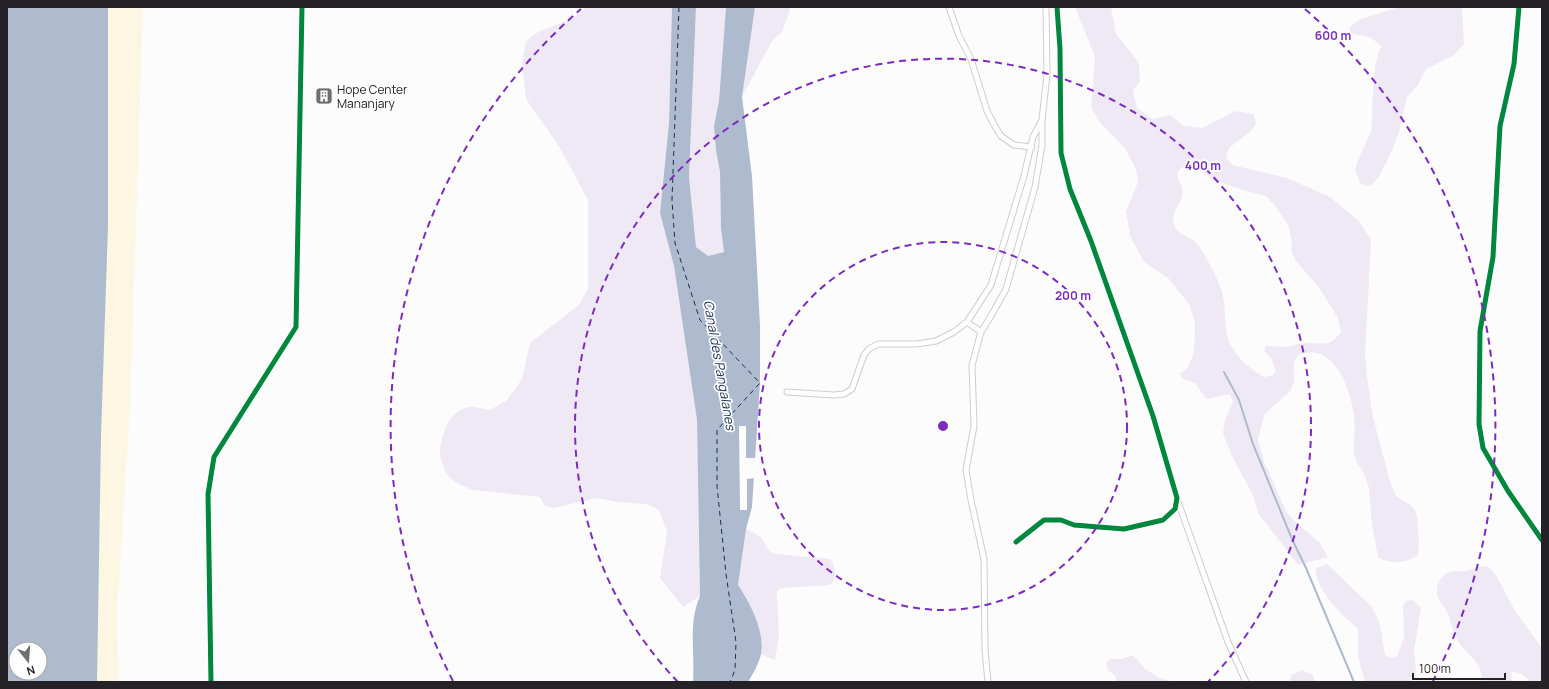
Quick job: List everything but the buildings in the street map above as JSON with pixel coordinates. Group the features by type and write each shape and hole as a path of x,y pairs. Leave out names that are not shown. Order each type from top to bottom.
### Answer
{"street":[{"path":"211,682 208,494 214,457 296,326 302,7"},
{"path":"949,7 958,36 970,59 988,111 996,128 1001,136 1014,145 1032,147"},
{"path":"988,682 985,650 984,559 970,500 966,470 974,426 972,366 981,332 1006,289 1035,187 1042,145 1042,120 1047,75 1046,7"},
{"path":"1057,7 1060,49 1061,153 1070,188 1091,241 1153,416 1177,498 1228,642 1246,682"},
{"path":"1518,7 1514,64 1500,126 1493,257 1480,331 1479,424 1483,448 1508,491 1542,540"},
{"path":"787,392 834,395 844,394 852,389 864,355 869,349 878,344 916,344 936,340 954,332 967,322 991,285 1024,176 1033,138 1042,120"},
{"path":"967,322 981,332"},
{"path":"1016,542 1044,520 1061,520 1074,525 1124,529 1163,520 1175,509 1177,498"}],"shaded area":[{"path":"587,7 672,7 669,123 660,213 674,266 697,420 700,596 683,607 660,578 667,532 660,512 656,508 647,504 617,502 597,498 553,508 544,505 540,497 473,490 459,484 449,477 444,469 440,456 442,437 448,422 453,416 464,408 473,407 490,410 507,400 522,379 530,343 579,305 588,289 588,200 560,148 526,99 522,61 526,42 532,36 540,31 572,19"},
{"path":"696,7 726,7 719,101 714,126 716,151 720,172 721,229 724,252 708,256 696,247 689,177"},
{"path":"755,7 790,7 782,32 772,41 742,97"},
{"path":"1075,7 1111,7 1116,34 1139,63 1140,82 1133,90 1137,108 1152,119 1170,115 1184,126 1202,128 1236,111 1254,114 1256,123 1251,131 1229,148 1226,158 1232,165 1287,178 1330,197 1359,221 1371,240 1365,355 1373,417 1391,485 1396,496 1409,504 1414,509 1417,516 1419,541 1418,555 1414,558 1392,562 1382,560 1378,557 1372,525 1369,488 1354,454 1354,416 1349,393 1338,370 1331,361 1322,355 1311,352 1298,355 1294,363 1294,381 1291,390 1264,415 1258,440 1265,464 1287,513 1320,543 1328,557 1298,565 1258,513 1253,495 1232,456 1223,433 1225,420 1233,402 1230,394 1206,399 1196,384 1182,378 1180,373 1188,368 1194,352 1195,323 1189,304 1168,278 1144,262 1130,236 1126,212 1138,182 1136,169 1125,148 1101,124 1091,107 1095,57","holes":["1184,167 1197,168 1212,179 1266,196 1288,225 1291,237 1292,253 1296,261 1320,289 1338,318 1341,332 1336,338 1328,343 1304,343 1285,347 1266,346 1264,351 1271,358 1276,371 1273,375 1264,377 1247,365 1241,360 1229,342 1223,297 1216,276 1199,246 1194,241 1179,232 1175,227 1173,219 1183,193 1178,178 1178,172"]},
{"path":"1399,7 1462,7 1464,44 1454,55 1426,69 1418,85 1407,97 1399,132 1391,153 1379,177 1372,185 1367,186 1361,184 1355,170 1371,132 1375,66 1379,51 1382,47 1371,38 1355,34 1349,29 1361,19"},
{"path":"746,529 761,537 770,552 830,559 835,569 834,579 830,585 781,588 777,592 779,635 775,660 761,654 760,635 754,615 738,585"},
{"path":"1327,564 1372,607 1380,624 1385,655 1391,658 1397,656 1404,638 1403,607 1406,601 1413,600 1421,608 1414,651 1416,670 1409,682 1365,682 1358,657 1358,629 1331,602 1317,578 1315,569"},
{"path":"1483,566 1489,567 1497,577 1515,611 1542,648 1542,682 1531,682 1523,675 1511,671 1512,682 1481,682 1482,676 1478,665 1456,638 1447,612 1438,596 1437,589 1439,582 1447,573 1467,571"},
{"path":"1133,655 1145,669 1158,677 1173,682 1116,682 1115,676 1108,670 1106,664 1109,659 1121,659"},
{"path":"1302,670 1313,675 1315,682 1290,681 1291,675"}],"sand":[{"path":"92,7 143,7 130,406 117,615 119,682 72,682"}],"water":[{"path":"7,7 108,7 108,226 101,435 97,682 7,682"},
{"name":"Canal des Pangalanes","path":"672,7 696,7 689,177 696,247 708,256 724,252 721,229 720,172 716,151 714,126 719,101 726,7 755,7 742,97 752,176 760,326 760,383 752,507 746,529 738,585 756,618 762,645 759,661 748,682 693,682 693,628 696,607 700,596 697,420 674,266 660,213 669,123"}],"pier":[{"path":"739,426 746,426 746,458 757,458 756,478 747,479 747,510 740,510"}],"waterway":[{"path":"1224,372 1239,400 1253,444 1292,539 1306,568 1354,682"}],"ferry route":[{"path":"679,7 672,200 675,243 700,320 760,383 717,430 717,486 726,574 736,642 735,670 730,682"}],"cycle path":[{"path":"211,682 208,494 214,457 296,327 302,7"},
{"path":"1016,542 1044,520 1061,520 1074,525 1124,529 1163,520 1175,509 1177,498 1153,416 1091,241 1070,189 1061,153 1060,49 1057,7"},
{"path":"1519,7 1514,64 1500,126 1493,257 1480,331 1479,424 1483,448 1508,491 1542,540"}],"place":[{"name":"Hope Center Mananjary","path":"324,96"}]}
